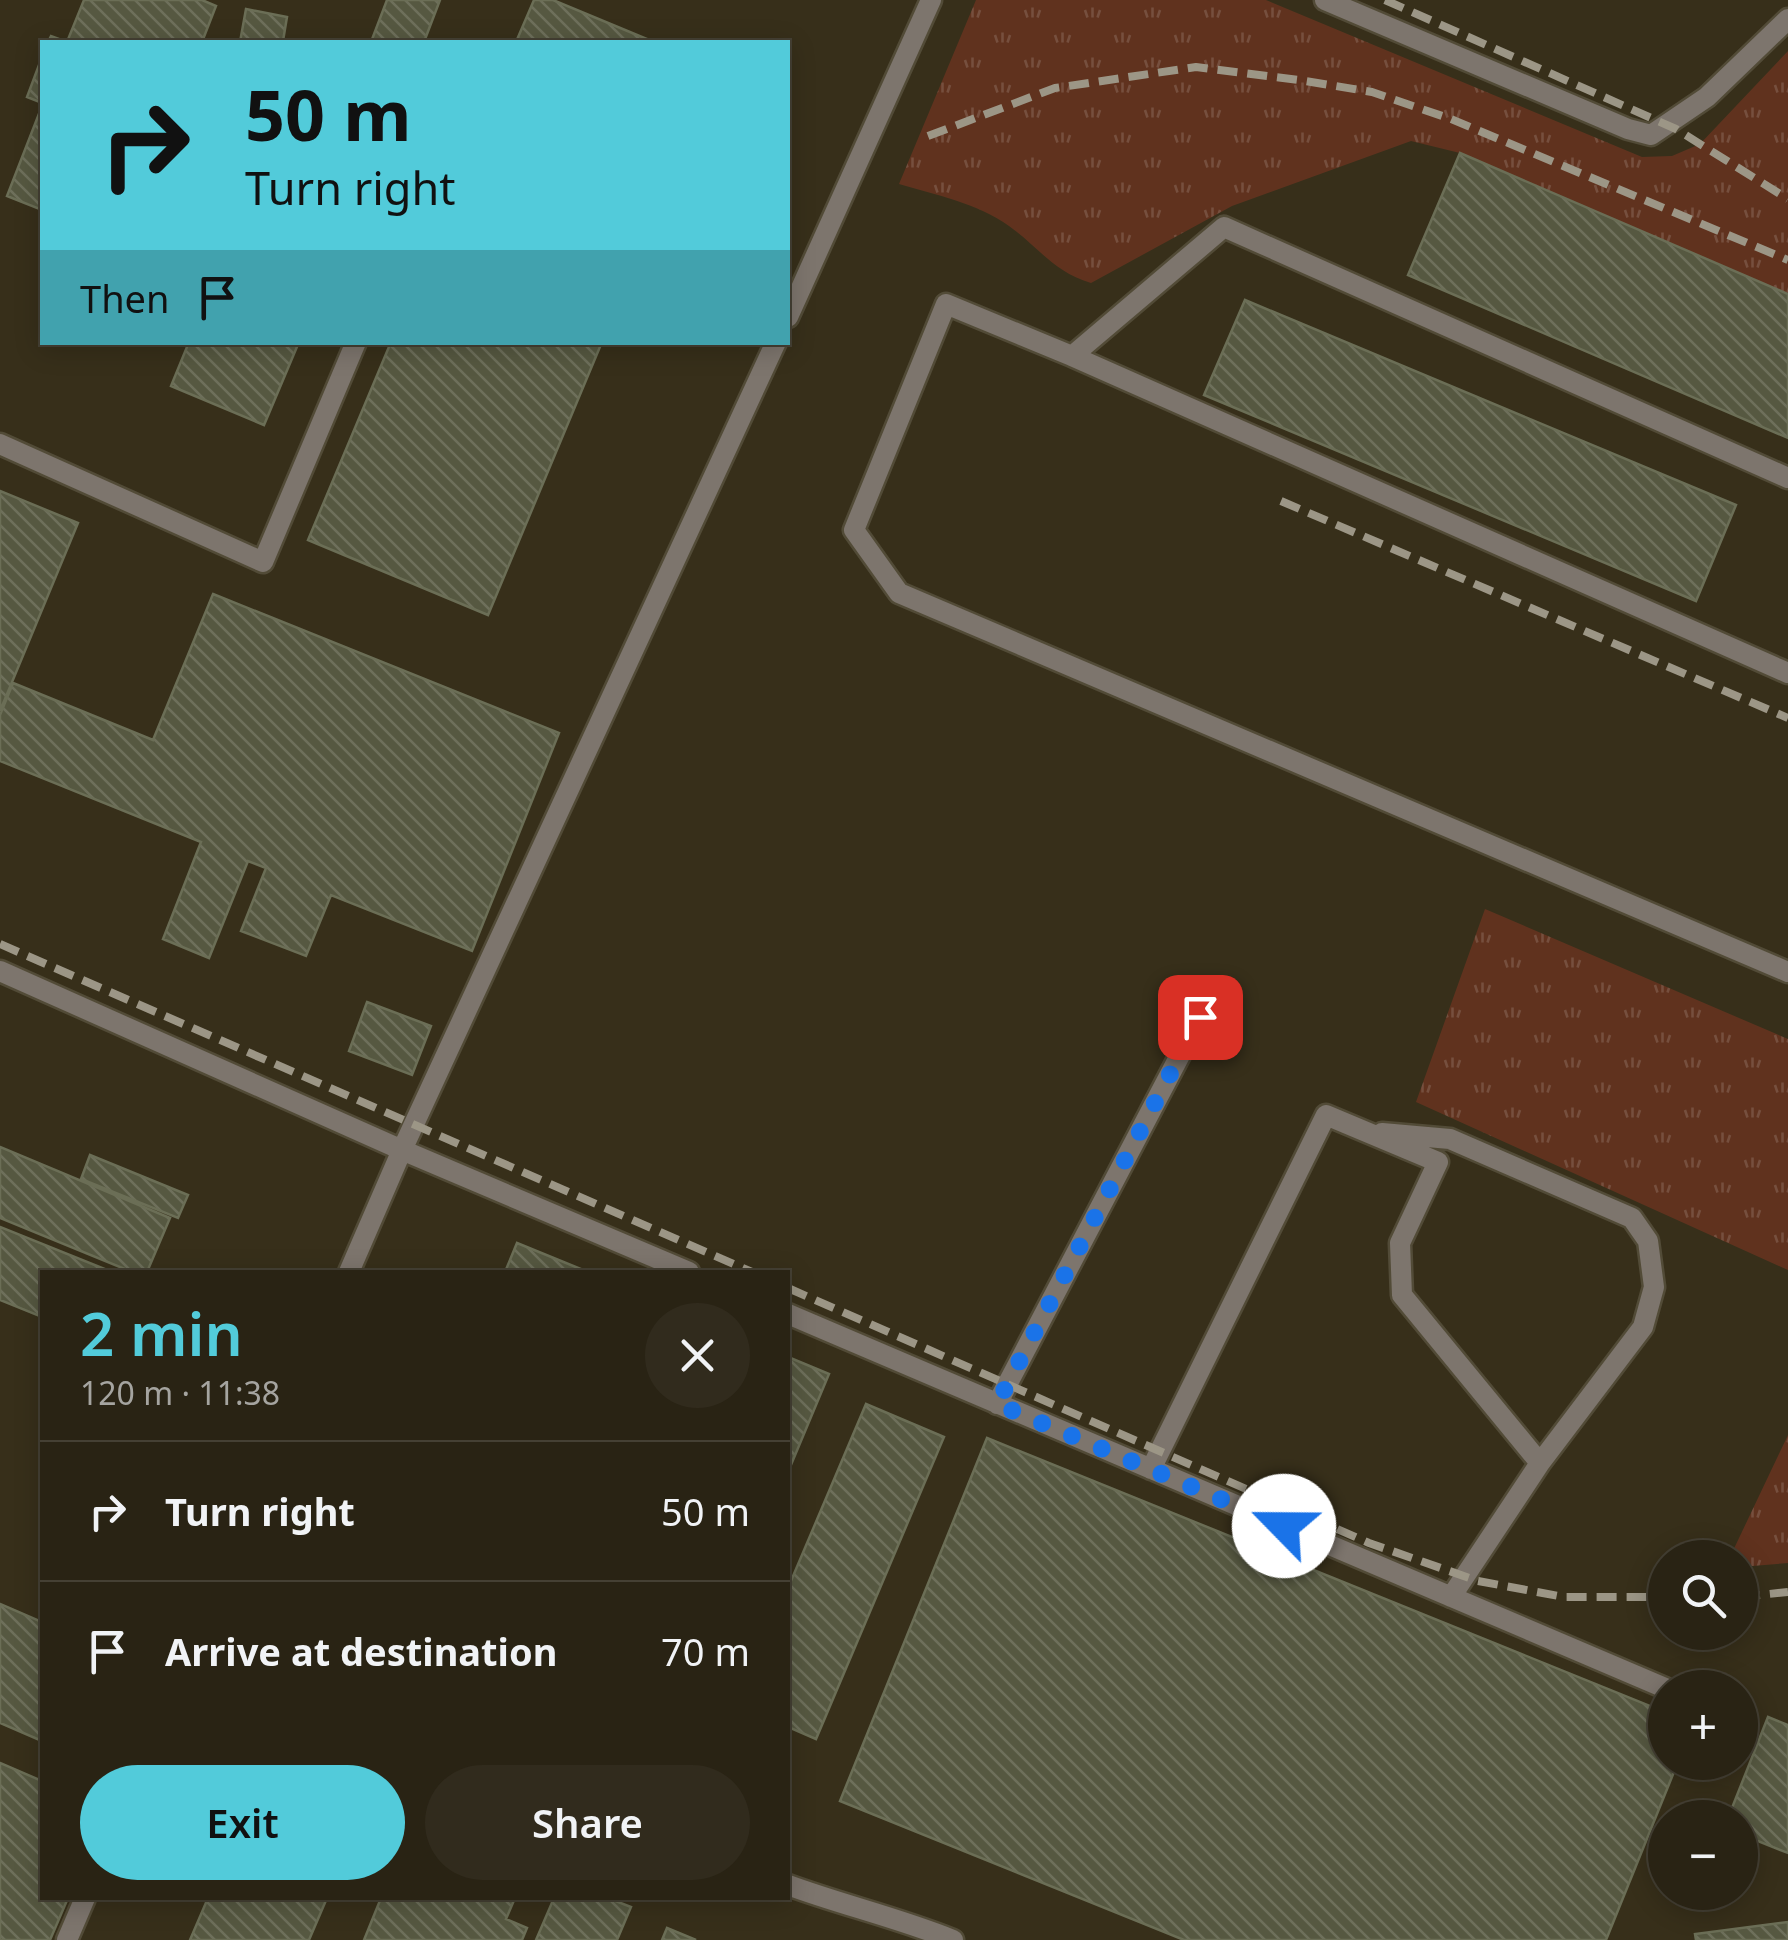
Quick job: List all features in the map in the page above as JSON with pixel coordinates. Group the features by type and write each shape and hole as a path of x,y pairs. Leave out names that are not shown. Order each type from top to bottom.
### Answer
{"lane":[{"path":"790,313 931,0"},
{"path":"1325,0 1652,136 1708,97 1788,19"},
{"path":"1072,356 1224,227 1788,478"},
{"path":"1788,673 946,304 854,530 899,593 1788,972"},
{"path":"0,444 264,562 355,345"},
{"path":"350,1270 775,345"},
{"path":"0,971 402,1150 684,1270"},
{"path":"997,1404 1200,1017"},
{"path":"1151,1469 1326,1115 1438,1162 1400,1242 1402,1295 1540,1463"},
{"path":"1363,1131 1450,1139 1632,1218 1648,1241 1654,1287 1643,1328 1540,1463 1451,1597"},
{"path":"790,1315 1648,1681"},
{"path":"790,1885 953,1940"},
{"path":"67,1940 83,1900"}],"green space":[{"path":"976,0 1266,0 1642,157 1672,156 1700,144 1788,51 1788,294 1460,153 1411,141 1232,206 1091,283 1056,265 984,211 899,184"},
{"path":"1485,909 1788,1039 1788,1270 1416,1102"},
{"path":"1788,1435 1788,1563 1758,1566 1758,1540 1738,1540"}],"building":[{"path":"84,0 202,0 216,6 203,40 68,40"},
{"path":"387,0 440,0 425,40 372,40"},
{"path":"534,0 553,0 649,40 517,40"},
{"path":"246,9 287,17 283,40 240,40"},
{"path":"40,62 40,102 27,97"},
{"path":"40,111 40,209 7,196"},
{"path":"1460,153 1788,294 1788,438 1408,275"},
{"path":"1245,300 1736,505 1696,601 1204,395"},
{"path":"188,345 298,345 264,425 171,386"},
{"path":"390,345 601,345 488,615 308,540"},
{"path":"0,491 78,523 0,711"},
{"path":"213,594 559,733 472,951 331,895 306,956 241,931 266,868 248,861 209,958 163,939 201,842 0,761 0,715 13,683 153,740"},
{"path":"367,1002 431,1026 412,1075 349,1051"},
{"path":"0,1147 170,1218 148,1270 127,1270 0,1218"},
{"path":"90,1155 188,1195 178,1218 81,1179"},
{"path":"0,1227 107,1270 40,1270 40,1316 0,1300"},
{"path":"517,1243 583,1270 506,1270"},
{"path":"790,1358 829,1374 790,1467"},
{"path":"866,1404 944,1437 816,1739 790,1728 790,1583"},
{"path":"987,1438 1648,1705 1648,1780 1671,1780 1663,1800 1648,1800 1648,1836 1606,1940 1184,1940 840,1801"},
{"path":"0,1604 40,1621 40,1740 0,1723"},
{"path":"1768,1717 1788,1725 1788,1853 1758,1841 1758,1800 1735,1800 1743,1780 1758,1780 1758,1742"},
{"path":"0,1763 40,1780 40,1900 67,1900 50,1940 0,1940"},
{"path":"207,1900 326,1900 309,1940 190,1940"},
{"path":"380,1900 514,1900 506,1919 527,1928 522,1940 364,1940"},
{"path":"553,1900 613,1900 631,1907 617,1940 536,1940"},
{"path":"1788,1922 1788,1940 1696,1940 1695,1934"},
{"path":"667,1928 696,1940 662,1940"}],"railway":[{"path":"1385,0 1676,129 1788,199"},
{"path":"928,136 1055,88 1196,67 1299,80 1372,92 1451,119 1788,260"},
{"path":"1281,501 1788,718"},
{"path":"0,944 747,1270"},
{"path":"790,1289 1369,1543 1478,1581 1564,1597 1648,1597"},
{"path":"1758,1595 1788,1592"}],"route":[{"path":"1200,1017 997,1404 1284,1526"}]}
